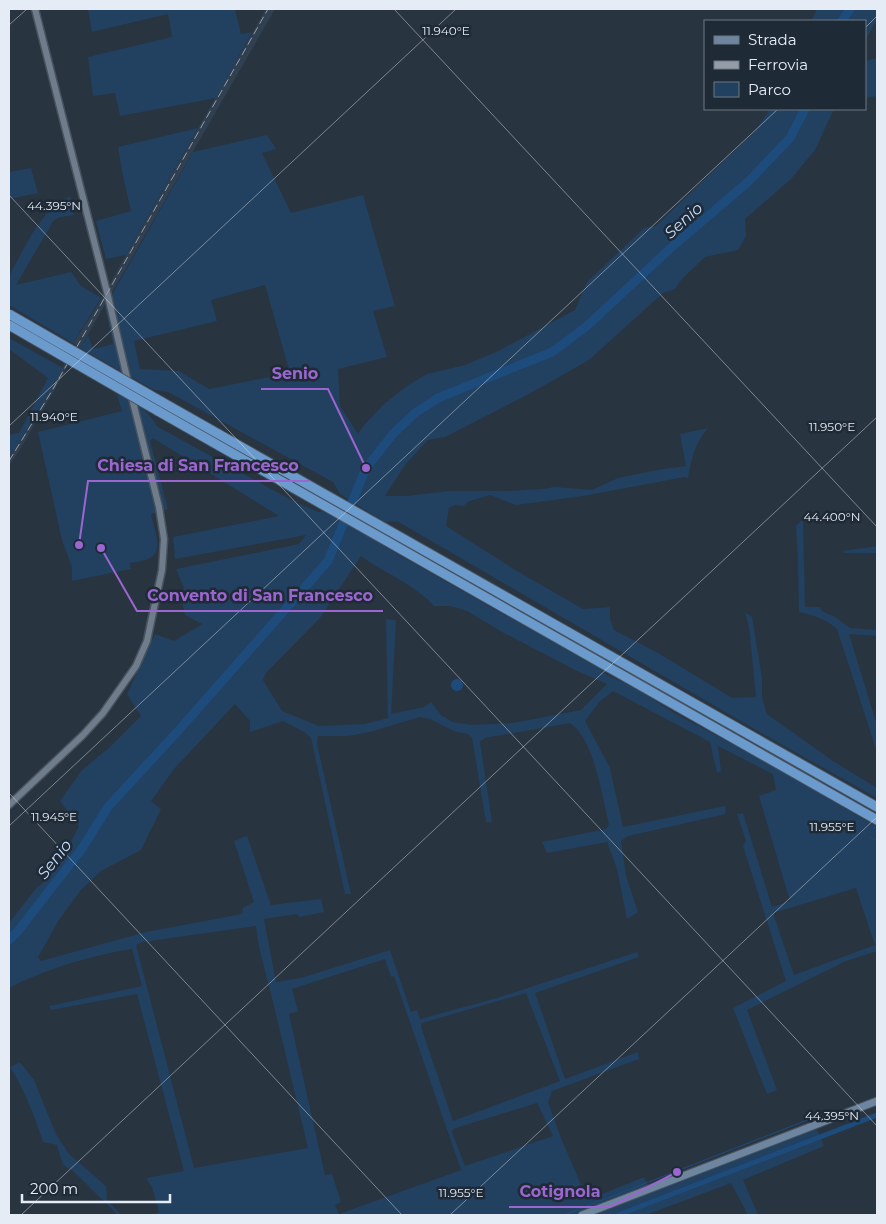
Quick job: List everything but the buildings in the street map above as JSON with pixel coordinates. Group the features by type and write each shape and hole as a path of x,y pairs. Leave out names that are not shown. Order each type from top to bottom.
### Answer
{"highway":[{"path":"9,314 323,504 877,820"},
{"path":"9,325 328,495 877,807"}],"main road":[{"path":"582,1215 877,1101"}],"street":[{"path":"9,805 83,735 113,702 136,666 147,641 162,570 164,539 159,507 35,9"}],"shaded area":[{"path":"266,9 275,9 80,348 73,343 93,313"},
{"path":"65,363 68,365 59,382 9,466 9,457"},
{"path":"455,679 459,679 463,685 459,691 455,691 451,687 451,683"}],"green space":[{"path":"88,9 235,9 241,34 252,32 216,98 120,116 115,93 93,96 88,57 172,37 168,14 92,32"},
{"path":"817,9 877,9 877,19 866,39 866,20 812,20"},
{"path":"877,58 877,96 866,98 866,61"},
{"path":"769,110 834,110 815,150 791,179 745,219 746,236 738,250 705,257 682,279 675,289 663,293 589,360 529,394 445,437 428,440 405,465 385,496 406,496 449,491 508,491 554,487 592,490 618,478 686,466 680,434 708,428 694,452 688,478 516,505 490,495 467,502 464,506 455,505 449,508 446,526 517,571 583,609 610,607 610,619 614,630 660,654 732,698 756,697 749,627 745,612 752,617 762,678 762,698 767,714 833,761 877,788 877,798 763,734 397,521 385,522 340,494 333,482 168,392 154,390 80,348 88,335 93,349 113,344 105,307 193,152 267,135 276,149 262,153 291,213 363,195 395,306 373,311 387,357 338,369 340,406 358,434 384,404 407,386 427,374 465,365 498,351 575,310 587,282 644,228 656,226 757,129","holes":["265,285 290,373 209,389 179,371 140,369 134,341 217,321 211,300"]},
{"path":"198,128 126,255 106,259 96,221 131,211 118,147"},
{"path":"31,168 38,193 9,199 9,172"},
{"path":"70,196 74,215 54,220 16,285 71,272 81,286 101,298 73,343 9,305 9,278 12,270 43,218 60,202"},
{"path":"9,338 63,368 9,457 9,435 19,433 48,378 9,349"},
{"path":"117,395 131,400 141,407 158,427 295,502 319,512 322,511 372,538 600,669 607,675 635,688 676,714 766,762 877,827 877,951 846,961 747,1010 777,1090 767,1094 733,1008 786,981 743,846 746,841 737,814 743,813 772,907 790,901 759,796 776,790 773,774 718,746 721,771 717,773 710,742 613,691 599,702 585,721 610,768 623,827 725,806 726,814 628,836 621,841 626,876 638,912 627,919 617,869 607,842 547,853 542,842 606,829 609,824 591,754 585,741 570,723 485,738 480,742 492,822 486,822 472,738 468,734 456,732 430,719 420,717 370,732 348,736 318,736 317,744 351,894 345,894 311,738 283,721 250,732 250,721 235,704 174,769 151,801 161,809 141,850 101,871 81,890 59,920 38,957 41,961 146,932 242,914 243,908 254,902 234,841 247,836 271,905 321,899 324,912 299,917 297,914 264,919 276,982 301,978 390,950 411,1012 417,1010 420,1019 497,998 637,952 639,957 535,993 565,1079 638,1052 639,1059 552,1091 548,1102 586,1196 590,1199 644,1177 648,1186 814,1122 824,1146 743,1180 758,1215 748,1215 731,1183 646,1215 152,1215 159,1212 152,1187 146,1178 184,1171 137,994 51,1010 49,1006 142,986 132,949 100,955 69,964 39,974 9,988 9,923 62,859 79,826 60,801 82,770 110,747 141,716 127,694 155,634 174,641 202,624 185,615 180,592 184,588 176,569 299,544 306,535 175,559 173,537 279,516 153,438 150,441 168,509 151,514 157,542 156,552 148,559 130,563 131,569 72,581 72,567 62,540 38,432 122,411","holes":["361,556 409,585 434,606 450,606 467,611 502,632 577,671 607,684 581,710 513,723 471,725 453,722 441,715 431,702 424,707 391,714 396,620 386,619 388,718 365,724 319,726 282,711 263,680 266,673 320,618","856,888 875,945 794,975 773,913","256,926 259,947 308,1148 194,1168 136,945 143,942","385,959 391,977 394,976 461,1170 339,1214 335,1205 341,1202 332,1174 325,1175 289,1014 298,1011 292,989","526,993 560,1081 453,1121 421,1027 422,1023","537,1103 553,1136 465,1166 452,1132 453,1129"]},
{"path":"803,519 805,607 820,607 822,611 835,617 850,628 877,630 877,636 849,634 877,725 877,752 837,629 819,618 799,612 796,526"},
{"path":"877,546 877,553 845,553 843,551"},
{"path":"20,1062 34,1080 56,1134 69,1154 106,1186 107,1200 121,1215 118,1215 72,1170 63,1165 57,1145 43,1142 29,1103 10,1067"}],"waterway":[{"name":"Senio","path":"843,20 850,9"},
{"name":"Senio","path":"9,940 81,850 108,807 178,731 328,561 366,468 393,434 415,413 438,398 552,352 587,326 674,245 748,182 790,138 804,110"},
{"path":"874,829 875,825"},
{"path":"870,837 877,841"},
{"path":"618,1215 877,1115"},
{"path":"564,1215 810,1119"}],"railway":[{"path":"9,461 53,389 268,9"}],"place":[{"name":"Senio","path":"366,468"},
{"name":"Chiesa di San Francesco","path":"79,545"},
{"name":"Convento di San Francesco","path":"101,548"},
{"name":"Cotignola","path":"677,1172"}]}
